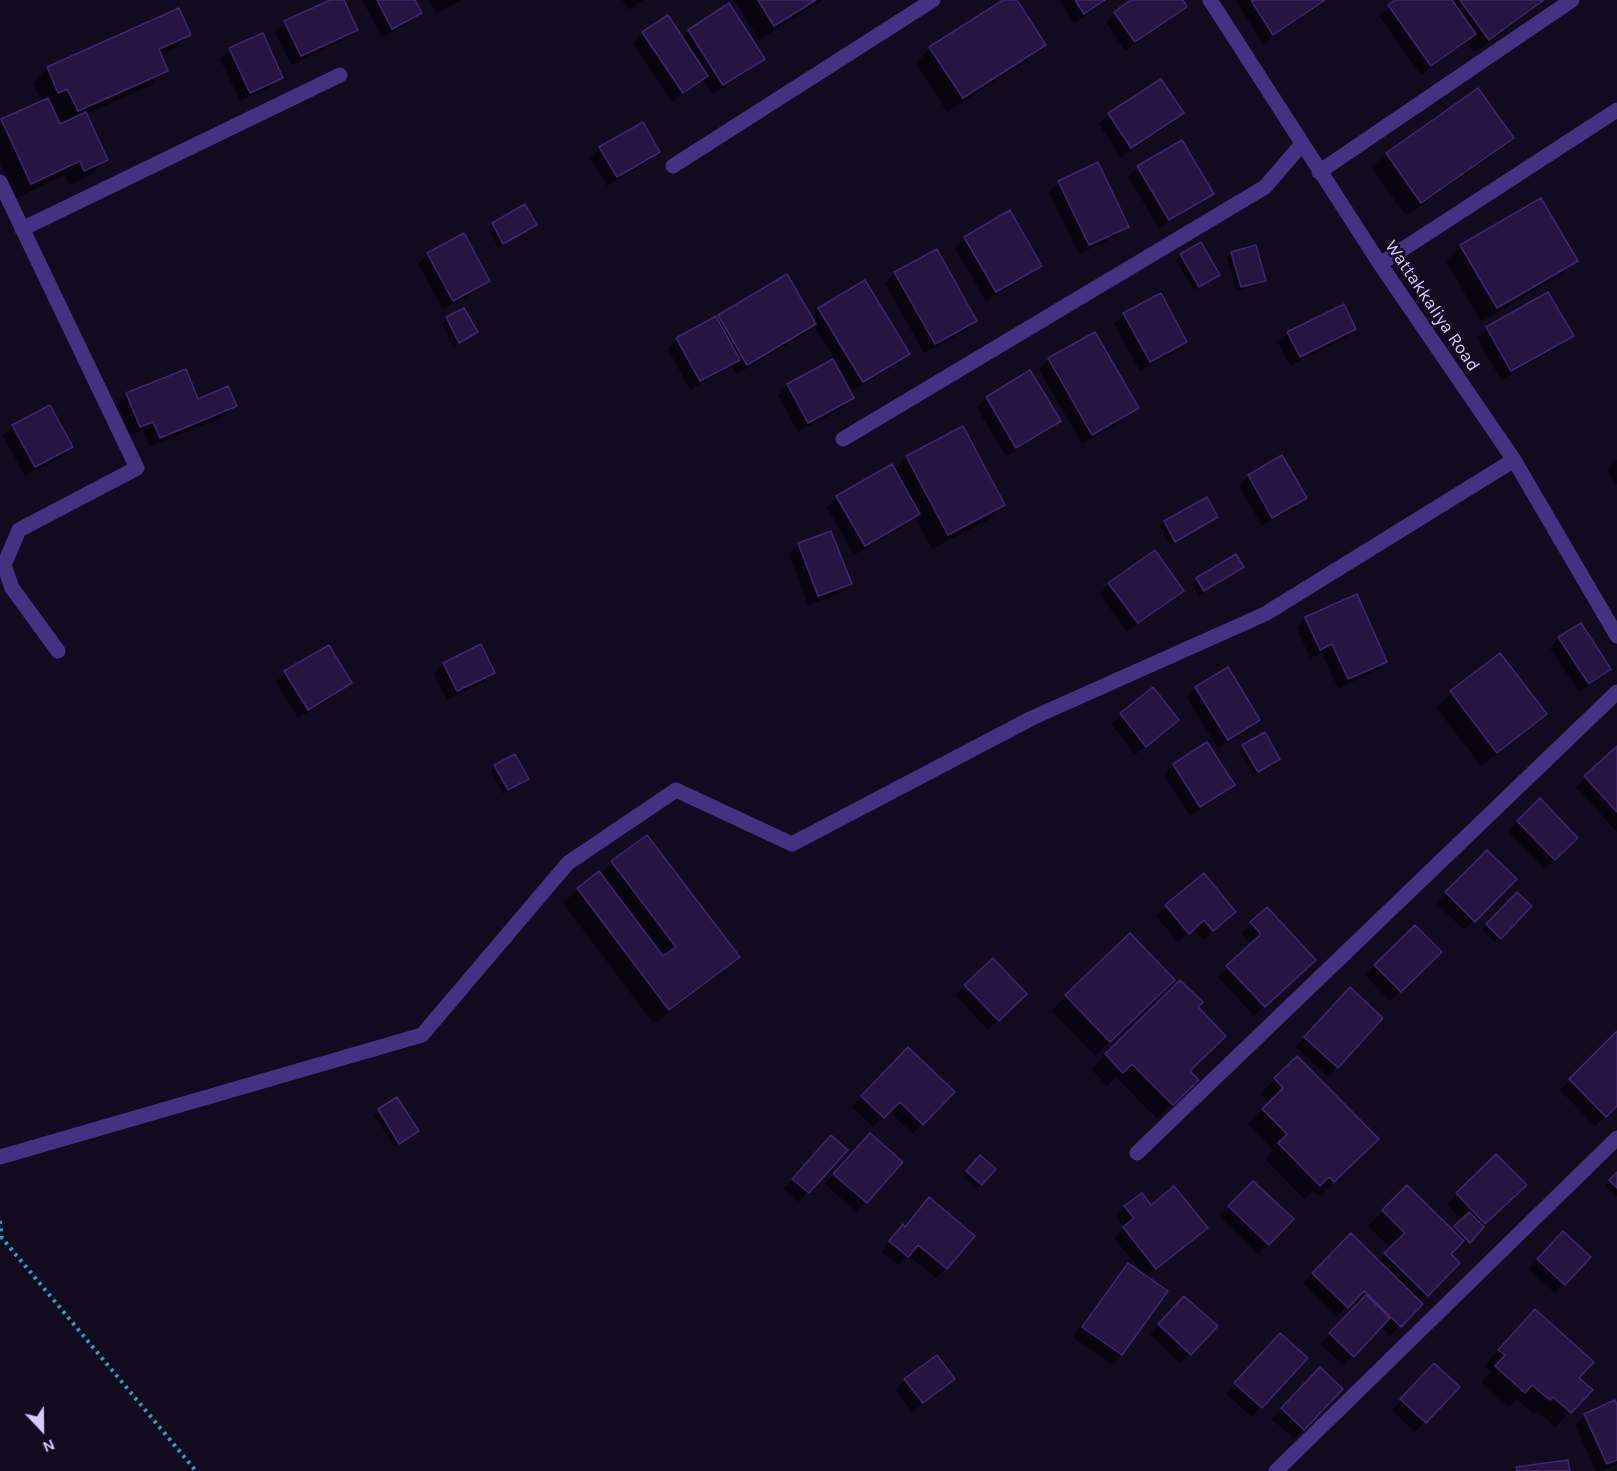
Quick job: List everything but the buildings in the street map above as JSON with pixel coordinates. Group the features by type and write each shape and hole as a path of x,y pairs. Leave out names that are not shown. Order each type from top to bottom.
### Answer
{"street":[{"path":"673,166 933,0"},
{"name":"Wattakkaliya Road","path":"1210,0 1380,264 1514,460 1617,636"},
{"path":"1320,172 1572,0"},
{"path":"22,229 340,75"},
{"path":"1380,264 1617,110"},
{"path":"843,438 1265,187 1302,144"},
{"path":"0,182 137,468 19,530 4,565 12,588 58,651"},
{"path":"0,1157 422,1035 568,863 676,790 792,844 1032,718 1265,614 1514,460"},
{"path":"1137,1153 1617,692"},
{"path":"1276,1471 1617,1138"}],"path":[{"path":"0,1221 2,1238 196,1471"}]}
